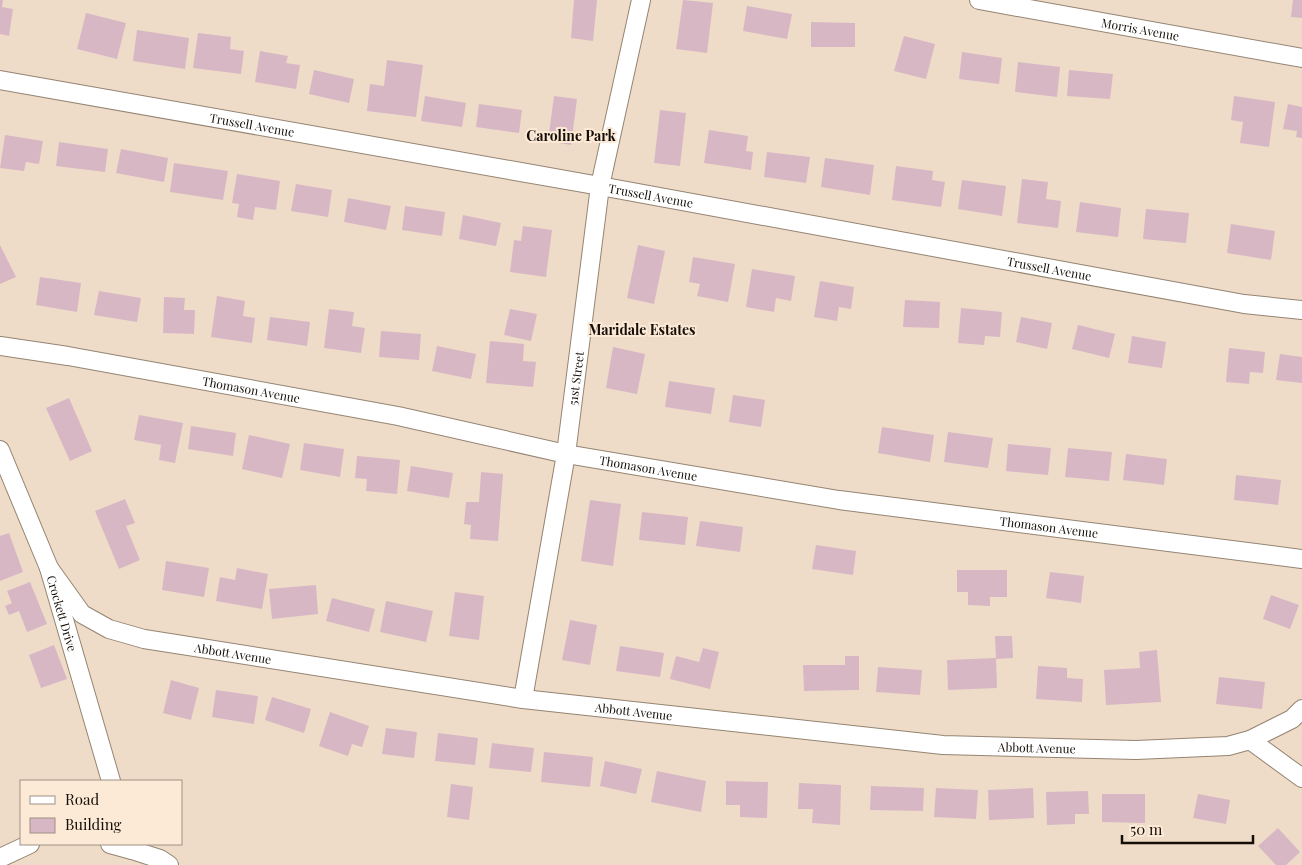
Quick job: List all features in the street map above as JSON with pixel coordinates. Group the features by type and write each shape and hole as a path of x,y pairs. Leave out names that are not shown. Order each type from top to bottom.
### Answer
{"street":[{"name":"51st Street","path":"523,699 566,454 600,186 641,0"},
{"name":"Morris Avenue","path":"979,0 1302,58"},
{"name":"Trussell Avenue","path":"0,80 600,186 1244,304 1302,310"},
{"name":"Thomason Avenue","path":"0,346 68,356 398,416 566,454 839,500 1302,559"},
{"name":"Crockett Drive","path":"0,450 48,568 111,780"},
{"name":"Abbott Avenue","path":"48,568 82,614 109,629 135,637 523,699 943,746 1136,750 1228,746 1250,740 1292,719 1302,709"},
{"path":"1250,740 1302,778"},
{"path":"0,858 28,845"},
{"path":"117,845 131,847 160,859 169,865"}],"building":[{"path":"0,0 3,0 2,7 13,9 9,36 0,34"},
{"path":"574,0 597,0 593,41 571,38"},
{"path":"683,0 713,3 707,53 676,49"},
{"path":"1293,0 1302,0 1302,18 1291,17"},
{"path":"747,6 792,14 787,39 743,31"},
{"path":"86,13 126,23 117,59 77,49"},
{"path":"811,22 855,23 855,47 811,47"},
{"path":"137,30 189,38 185,69 133,61"},
{"path":"198,33 231,37 230,49 244,51 241,74 193,68"},
{"path":"904,36 935,44 926,79 894,71"},
{"path":"260,51 288,56 286,63 300,65 296,89 255,82"},
{"path":"962,52 1002,58 999,84 959,79"},
{"path":"387,60 423,65 416,117 367,111 370,84 384,86"},
{"path":"1018,62 1060,67 1057,97 1015,92"},
{"path":"314,70 354,79 349,103 309,94"},
{"path":"1069,70 1113,74 1110,99 1067,96"},
{"path":"425,96 466,103 462,127 421,121"},
{"path":"554,96 577,99 571,145 548,141"},
{"path":"1234,96 1275,102 1269,147 1240,143 1243,122 1231,120"},
{"path":"479,104 522,110 519,133 476,127"},
{"path":"1288,104 1302,107 1302,138 1296,137 1297,131 1283,129"},
{"path":"660,110 686,113 680,166 654,163"},
{"path":"709,130 748,136 746,151 753,152 751,170 704,163"},
{"path":"5,135 43,141 39,164 26,162 24,171 0,168"},
{"path":"59,142 108,149 105,172 56,166"},
{"path":"121,149 168,158 164,182 116,173"},
{"path":"767,152 810,157 806,183 764,177"},
{"path":"825,158 874,165 870,195 821,187"},
{"path":"174,163 228,171 223,200 170,192"},
{"path":"896,166 933,171 932,180 945,182 941,207 892,200"},
{"path":"237,174 280,181 276,210 255,207 253,220 237,217 239,204 232,203"},
{"path":"1022,179 1048,182 1046,199 1061,201 1058,228 1017,223"},
{"path":"962,180 1006,186 1002,216 958,209"},
{"path":"296,184 332,190 328,217 291,211"},
{"path":"348,198 391,206 386,230 344,222"},
{"path":"1080,202 1121,208 1118,237 1076,232"},
{"path":"405,206 445,212 442,236 402,230"},
{"path":"1146,209 1189,213 1186,243 1143,239"},
{"path":"463,215 501,223 496,246 459,239"},
{"path":"1231,224 1275,231 1271,260 1227,253"},
{"path":"523,226 552,230 546,277 510,272 514,240 521,241"},
{"path":"0,245 16,277 0,284"},
{"path":"638,245 665,251 654,304 627,298"},
{"path":"693,257 735,264 728,302 697,296 700,284 689,282"},
{"path":"752,269 795,276 791,301 776,298 774,312 746,307"},
{"path":"40,277 81,283 77,312 36,305"},
{"path":"820,281 854,287 851,309 839,307 837,321 814,317"},
{"path":"99,291 141,298 137,322 94,315"},
{"path":"217,296 245,301 243,316 255,318 252,343 211,337"},
{"path":"164,297 185,298 184,310 195,310 194,334 163,333"},
{"path":"905,300 940,302 939,328 903,327"},
{"path":"961,308 1002,312 1000,337 985,336 984,345 958,343"},
{"path":"329,309 354,312 352,326 365,328 361,353 324,348"},
{"path":"510,309 537,314 531,341 504,335"},
{"path":"270,317 310,322 307,346 267,340"},
{"path":"1021,317 1052,323 1047,349 1016,342"},
{"path":"1078,325 1115,334 1109,358 1072,349"},
{"path":"381,331 421,334 419,360 379,357"},
{"path":"1132,336 1166,342 1162,368 1128,363"},
{"path":"490,341 524,344 523,361 536,362 533,387 486,383"},
{"path":"437,346 476,354 471,379 432,371"},
{"path":"613,347 645,354 637,394 606,388"},
{"path":"1229,348 1265,352 1263,373 1250,372 1249,384 1226,382"},
{"path":"1280,354 1302,357 1302,383 1276,380"},
{"path":"669,381 715,388 711,414 665,407"},
{"path":"733,395 765,400 761,427 729,422"},
{"path":"69,398 92,451 70,461 46,408"},
{"path":"139,415 183,423 175,463 159,460 161,445 134,440"},
{"path":"191,426 236,433 233,456 188,449"},
{"path":"882,427 934,435 930,462 878,453"},
{"path":"948,432 993,438 988,468 944,462"},
{"path":"249,435 290,444 282,478 242,469"},
{"path":"304,443 344,449 340,477 300,470"},
{"path":"1008,444 1051,448 1048,475 1006,471"},
{"path":"1068,448 1112,452 1109,481 1065,477"},
{"path":"1126,454 1167,459 1164,485 1123,480"},
{"path":"357,456 400,460 397,494 366,491 367,479 355,478"},
{"path":"411,466 453,473 449,498 407,491"},
{"path":"481,472 503,474 498,541 470,539 471,525 464,524 466,502 479,502"},
{"path":"1236,475 1281,480 1278,505 1234,500"},
{"path":"125,499 135,523 126,526 140,560 119,569 95,511"},
{"path":"590,500 621,504 613,566 581,561"},
{"path":"642,512 688,517 685,545 639,540"},
{"path":"700,521 743,527 740,552 696,546"},
{"path":"9,533 23,572 0,581 0,536"},
{"path":"816,545 856,551 853,575 812,569"},
{"path":"166,561 209,568 204,597 162,590"},
{"path":"237,568 268,574 262,609 216,601 220,577 235,580"},
{"path":"957,570 1007,570 1007,597 990,597 990,606 968,605 968,592 957,592"},
{"path":"1050,572 1084,576 1081,603 1046,598"},
{"path":"30,582 47,624 27,632 19,611 9,615 5,606 12,603 7,591"},
{"path":"316,585 318,614 272,619 269,589"},
{"path":"455,592 484,596 479,640 449,636"},
{"path":"1271,595 1299,605 1290,629 1263,619"},
{"path":"332,598 375,609 369,632 326,621"},
{"path":"386,601 433,611 426,642 380,632"},
{"path":"570,620 597,625 590,665 562,660"},
{"path":"995,636 1012,636 1013,658 996,659"},
{"path":"54,645 67,679 41,688 29,655"},
{"path":"620,646 664,653 660,677 616,671"},
{"path":"703,648 719,652 710,689 670,679 676,656 699,662"},
{"path":"1157,650 1161,702 1106,705 1104,670 1140,668 1139,652"},
{"path":"845,656 859,656 859,690 804,691 803,665 845,665"},
{"path":"996,658 997,688 948,690 947,660"},
{"path":"1038,666 1067,668 1067,678 1083,679 1082,702 1036,699"},
{"path":"878,667 922,670 920,695 876,692"},
{"path":"1219,677 1265,682 1262,709 1216,704"},
{"path":"171,680 199,688 191,720 163,713"},
{"path":"216,690 258,696 254,724 212,717"},
{"path":"272,697 311,709 304,733 265,720"},
{"path":"330,712 369,726 362,747 352,744 348,756 319,746"},
{"path":"386,728 417,732 414,758 382,754"},
{"path":"438,733 478,738 475,765 435,761"},
{"path":"492,743 534,748 531,772 489,768"},
{"path":"544,752 593,757 590,787 541,782"},
{"path":"605,761 642,769 636,794 600,786"},
{"path":"657,771 706,781 701,812 651,802"},
{"path":"726,781 768,782 767,818 740,817 740,805 726,805"},
{"path":"799,783 841,785 840,825 812,823 813,809 798,809"},
{"path":"451,784 473,787 469,820 447,817"},
{"path":"871,786 924,788 923,811 870,810"},
{"path":"936,788 978,790 976,819 934,817"},
{"path":"1033,788 1034,818 989,820 988,790"},
{"path":"1088,791 1089,814 1075,814 1075,824 1047,825 1046,792"},
{"path":"1102,794 1145,794 1145,823 1102,822"},
{"path":"1198,794 1230,800 1226,824 1193,818"},
{"path":"1278,828 1300,852 1286,865 1276,865 1258,846"}],"district":[{"name":"Caroline Park","path":"571,135"},
{"name":"Maridale Estates","path":"642,329"}]}
